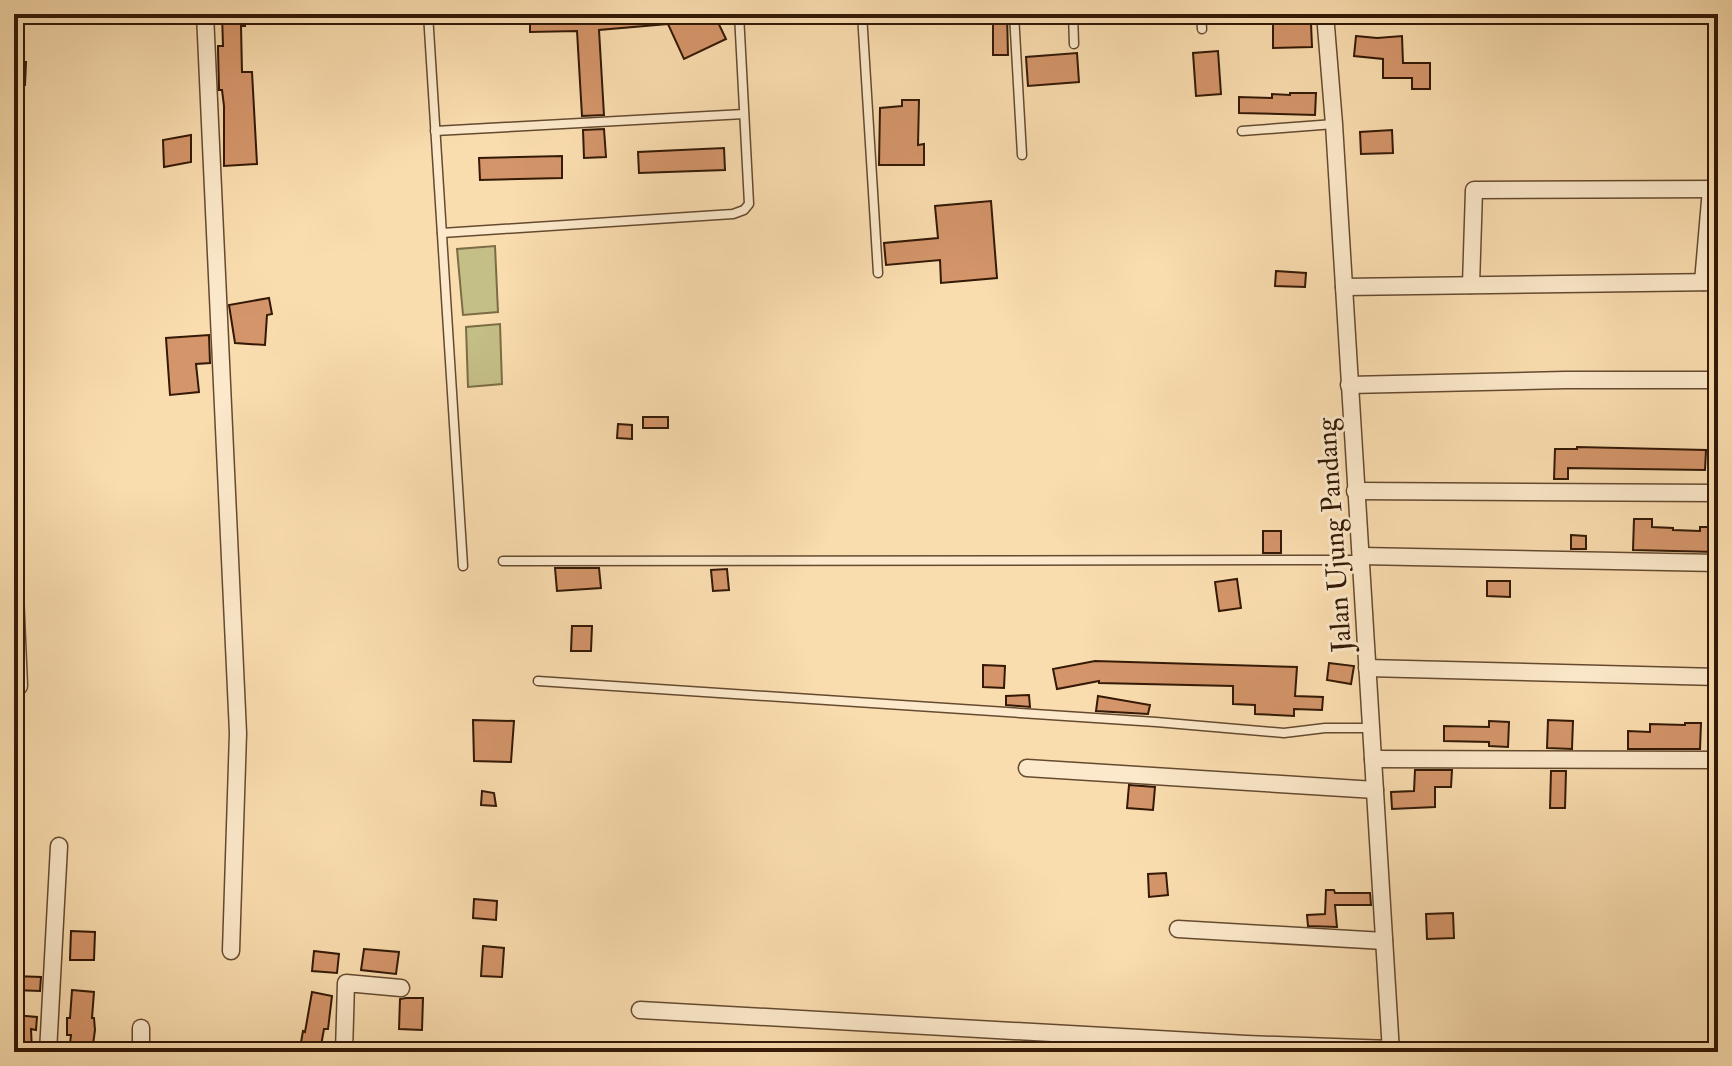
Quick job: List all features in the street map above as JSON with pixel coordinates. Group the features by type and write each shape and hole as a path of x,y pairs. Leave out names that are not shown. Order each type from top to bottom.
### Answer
{"street":[{"path":"205,14 238,733 231,951"},
{"name":"Jalan Ujung Pandang","path":"1325,14 1391,1050"},
{"path":"1344,287 1711,282 1714,189 1474,190 1471,285"},
{"path":"1349,385 1718,380"},
{"path":"1355,491 1718,493"},
{"path":"1361,558 1718,563"},
{"path":"14,571 19,686"},
{"path":"1367,668 1718,677"},
{"path":"1373,759 1718,760"},
{"path":"1027,768 1375,790"},
{"path":"48,1052 59,846"},
{"path":"1178,929 1384,941"},
{"path":"344,1052 346,983 401,988"},
{"path":"640,1010 1391,1050"},
{"path":"141,1028 141,1052"}],"lane":[{"path":"428,14 463,566"},
{"path":"442,233 733,214 744,210 749,204 739,14"},
{"path":"862,14 878,273"},
{"path":"1014,14 1022,155"},
{"path":"1073,14 1074,44"},
{"path":"1201,14 1202,29"},
{"path":"435,131 744,114"},
{"path":"1242,131 1334,124"},
{"path":"503,561 1361,558"},
{"path":"538,681 1284,733 1325,728 1371,728"}],"shaded area":[{"path":"495,246 498,312 463,315 457,249"},
{"path":"500,324 502,384 468,387 466,327"}],"building":[{"path":"222,14 244,14 245,26 241,26 242,72 252,72 257,164 224,166 224,106 222,90 219,90 218,49 218,46 223,46"},
{"path":"530,14 714,14 726,39 684,59 668,24 599,30 604,115 582,116 577,31 530,32"},
{"path":"993,14 1007,14 1008,55 993,55"},
{"path":"1279,14 1307,14 1306,23 1311,23 1312,47 1273,48 1273,24 1278,24"},
{"path":"1356,36 1402,36 1403,63 1430,63 1430,89 1412,89 1412,78 1383,78 1383,59 1354,56"},
{"path":"1218,51 1221,94 1196,96 1193,53"},
{"path":"1077,53 1079,82 1028,86 1026,57"},
{"path":"14,62 26,62 25,85 14,85"},
{"path":"1316,93 1315,115 1239,113 1239,97 1272,98 1272,94"},
{"path":"902,100 919,100 918,145 924,144 924,165 879,165 880,108 902,106"},
{"path":"604,129 606,157 584,158 583,130"},
{"path":"1392,130 1393,153 1361,154 1360,132"},
{"path":"191,135 191,162 164,167 163,140"},
{"path":"724,148 725,170 639,173 638,152"},
{"path":"562,156 562,178 480,180 479,158"},
{"path":"991,201 997,278 941,283 940,260 886,265 884,243 938,238 935,206"},
{"path":"1276,271 1306,273 1305,287 1275,286"},
{"path":"269,298 272,314 267,315 265,345 235,343 229,305"},
{"path":"209,335 210,363 196,364 199,392 170,395 166,338"},
{"path":"643,417 668,417 668,428 643,428"},
{"path":"618,424 632,425 632,439 617,438"},
{"path":"1555,449 1706,450 1705,470 1568,468 1568,479 1554,479"},
{"path":"1634,519 1652,519 1652,527 1673,530 1700,531 1700,527 1717,527 1716,552 1633,550"},
{"path":"1263,531 1281,531 1281,553 1263,553"},
{"path":"1571,535 1586,536 1586,549 1571,549"},
{"path":"555,568 599,568 601,588 557,591"},
{"path":"727,569 729,590 713,591 711,570"},
{"path":"1237,579 1241,608 1219,611 1215,582"},
{"path":"1487,581 1510,581 1510,597 1487,596"},
{"path":"572,626 592,626 591,651 571,651"},
{"path":"1095,661 1297,667 1295,696 1323,697 1322,710 1294,709 1294,716 1255,714 1255,705 1233,704 1233,686 1099,681 1057,689 1053,669"},
{"path":"1329,663 1354,666 1351,684 1327,680"},
{"path":"983,665 1005,666 1004,688 983,687"},
{"path":"1029,695 1030,707 1006,705 1006,696"},
{"path":"1098,696 1150,705 1148,714 1096,711"},
{"path":"473,720 514,721 511,762 474,761"},
{"path":"1548,720 1573,721 1572,749 1547,748"},
{"path":"1489,721 1509,722 1508,747 1489,746 1489,742 1444,741 1444,726 1489,727"},
{"path":"1701,723 1700,749 1628,749 1628,731 1650,732 1650,724"},
{"path":"1415,770 1452,770 1451,787 1435,787 1435,807 1392,809 1391,792 1414,791"},
{"path":"1551,771 1566,771 1565,808 1550,808"},
{"path":"1129,785 1155,787 1153,810 1127,808"},
{"path":"482,791 494,793 496,806 481,805"},
{"path":"1166,873 1168,895 1149,897 1148,874"},
{"path":"1326,890 1370,893 1371,905 1335,905 1337,927 1308,926 1307,915 1325,914"},
{"path":"474,899 497,901 496,920 473,918"},
{"path":"1453,913 1454,938 1427,939 1426,914"},
{"path":"71,931 95,932 94,960 70,960"},
{"path":"483,946 504,948 502,977 481,976"},
{"path":"364,949 399,952 396,974 361,970"},
{"path":"314,951 339,954 337,973 312,971"},
{"path":"14,976 41,977 40,991 14,990"},
{"path":"72,990 94,992 92,1052 69,1052 71,1035 67,1035 67,1018 70,1018"},
{"path":"312,992 332,996 328,1029 324,1029 320,1051 300,1048"},
{"path":"423,998 422,1030 399,1029 400,999"},
{"path":"14,1015 37,1017 36,1030 31,1029 32,1052 14,1052"}]}
